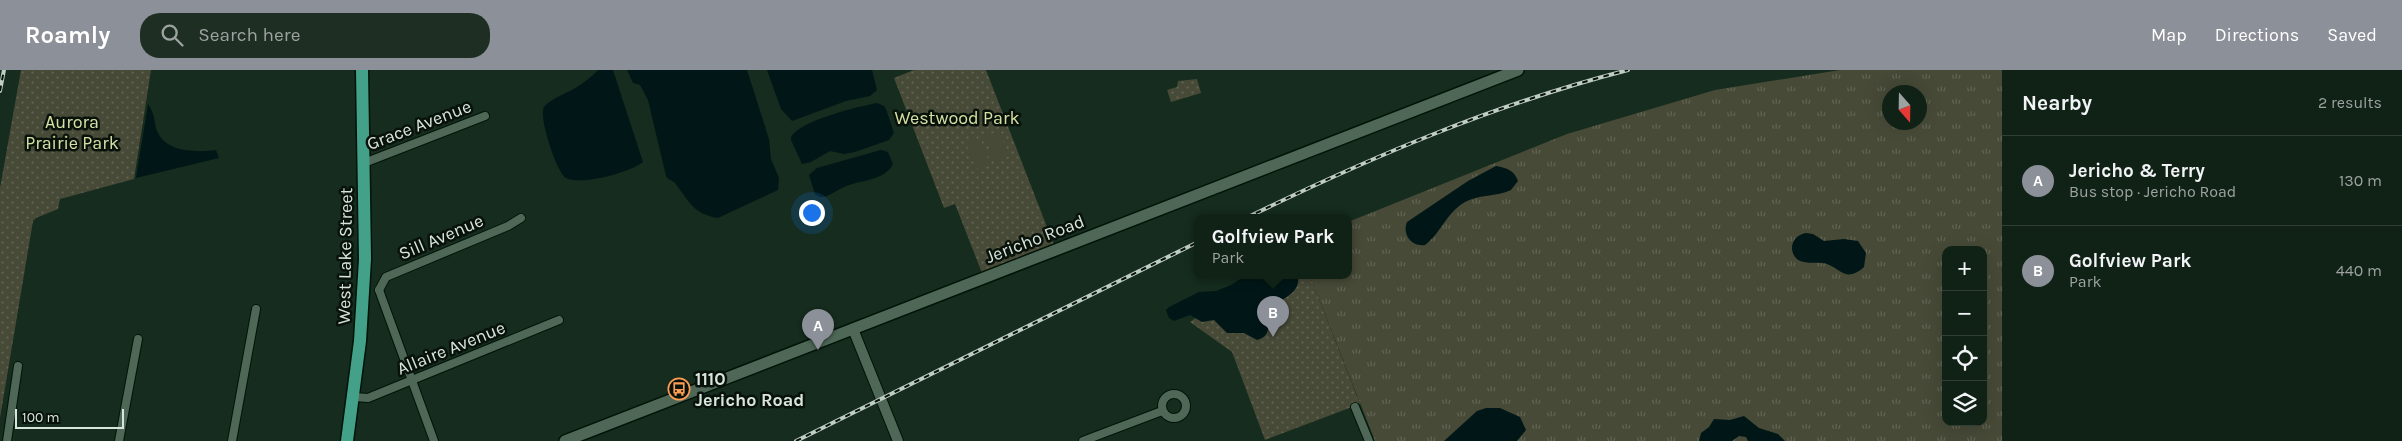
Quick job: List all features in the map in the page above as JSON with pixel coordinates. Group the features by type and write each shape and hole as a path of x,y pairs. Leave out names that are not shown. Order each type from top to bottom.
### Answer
{"main road":[{"name":"West Lake Street","path":"347,441 362,326 364,163 362,70"},
{"name":"Jericho Road","path":"565,441 1518,70"}],"street":[{"name":"Grace Avenue","path":"364,163 485,116"},
{"name":"Sill Avenue","path":"379,290 386,276 508,226 521,218"},
{"path":"363,287 379,290 434,441"},
{"path":"232,441 256,309"},
{"name":"Allaire Avenue","path":"354,396 368,398 559,320"},
{"path":"853,329 898,441"},
{"path":"119,441 138,339"},
{"path":"7,441 18,366"},
{"path":"1355,407 1369,441"},
{"path":"1083,441 1162,410"},
{"path":"1107,432 1111,441"}],"green space":[{"name":"Aurora Prairie Park","path":"21,70 151,70 134,179 60,199 58,209 33,221 0,418 0,188"},
{"name":"Westwood Park","path":"914,70 986,70 1054,245 982,273 955,204 944,208 894,78"},
{"path":"1840,70 2002,70 2002,441 1375,441 1311,279 1352,279 1352,220 1567,134 1715,90"},
{"path":"1197,79 1201,93 1171,102 1167,90 1177,87 1178,81"},
{"path":"999,131 1009,156 995,162 985,136"},
{"path":"980,138 990,164 976,169 966,143"},
{"path":"1250,279 1311,279 1360,404 1265,440 1232,352 1190,322"}],"shaded area":[{"path":"598,70 613,70 643,162 628,170 606,177 573,180 566,178 562,174 554,156 546,132 544,107 555,98 580,85"},
{"path":"627,70 747,70 769,139 771,159 779,178 778,190 718,218 697,210 675,183 666,176 648,100 640,85 633,83"},
{"path":"767,70 872,70 877,90 870,96 846,101 792,121 781,109"},
{"path":"877,103 886,109 894,133 889,140 855,152 844,154 830,151 811,162 802,164 791,140 791,137 797,131 830,115"},
{"path":"148,104 153,113 158,133 163,140 176,148 184,150 216,150 219,158 136,178"},
{"path":"881,150 888,152 893,164 884,174 844,187 825,196 820,197 815,194 809,175 817,168"},
{"path":"1496,166 1510,170 1516,177 1518,181 1511,190 1465,202 1453,211 1425,245 1416,244 1409,239 1406,231 1407,222 1468,181"},
{"path":"1801,234 1813,234 1824,241 1844,239 1858,241 1866,253 1864,267 1858,272 1848,274 1827,264 1798,260 1792,248 1794,240"},
{"path":"1240,279 1298,279 1293,291 1271,308 1267,332 1262,338 1257,340 1244,333 1227,333 1214,320 1202,322 1190,315 1174,321 1169,318 1166,310 1169,307 1199,292 1216,291"},
{"path":"1486,408 1500,408 1520,417 1526,430 1517,441 1444,441 1477,411"},
{"path":"1744,416 1759,428 1778,434 1785,441 1748,441 1746,437 1739,436 1732,441 1699,441 1701,433 1709,427 1714,419 1730,420"}],"railway":[{"path":"0,91 4,70"},
{"path":"1254,214 1339,174 1433,134 1530,99 1628,70"},
{"path":"796,441 1194,244"}],"place":[{"name":"Golfview Park","path":"1273,337"},
{"name":"Jericho & Terry","path":"818,350"},
{"name":"1110 Jericho Road","path":"679,389"}]}
